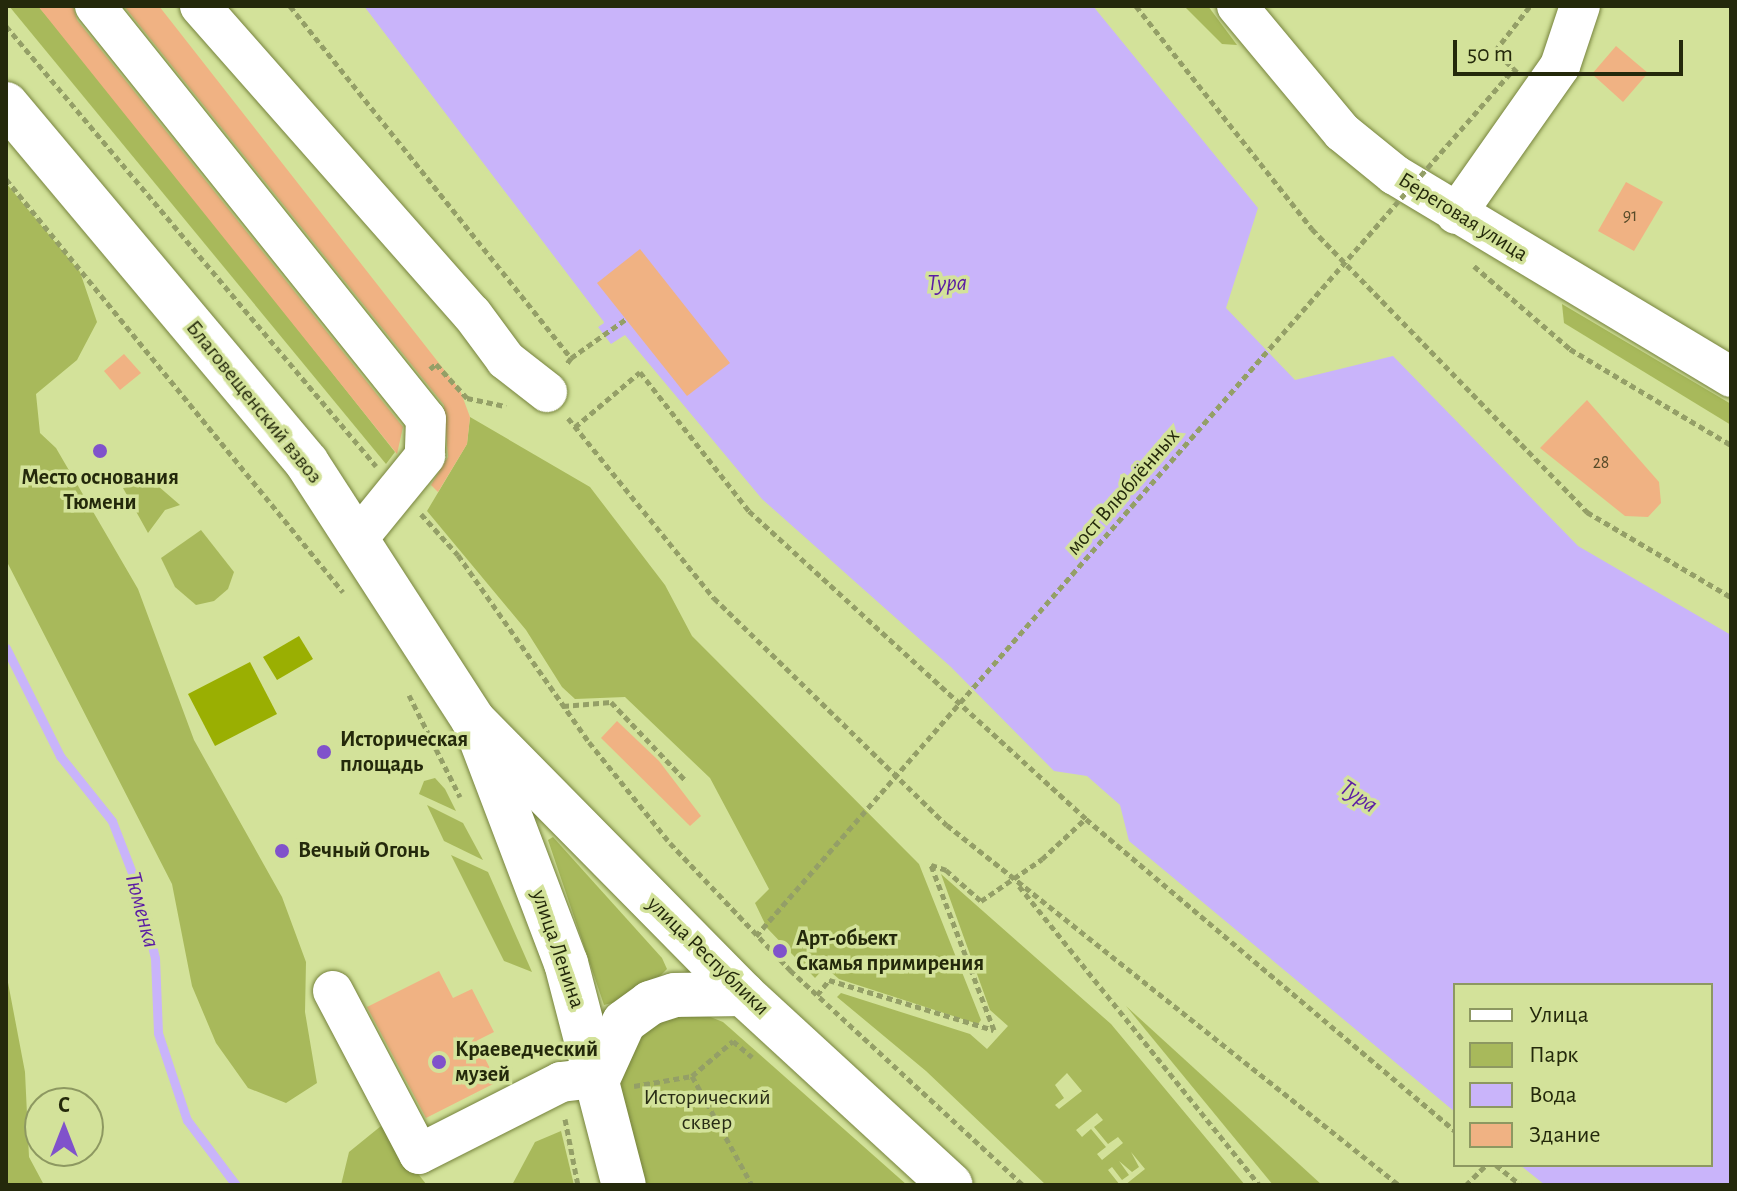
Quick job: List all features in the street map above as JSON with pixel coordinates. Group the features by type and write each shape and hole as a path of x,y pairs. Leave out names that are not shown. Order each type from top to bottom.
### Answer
{"main road":[{"name":"Благовещенский взвоз","path":"6,104 307,463 359,537 473,720"},
{"name":"улица Республики","path":"473,720 743,994 951,1185"},
{"name":"улица Ленина","path":"473,720 566,963 624,1185"},
{"path":"598,1082 624,1022 650,1003 675,995 743,994"}],"street":[{"path":"95,6 426,419 425,456 359,537"},
{"path":"200,6 472,314 506,360 547,392"},
{"name":"Береговая улица","path":"1237,6 1342,132 1395,175 1731,377"},
{"path":"1456,214 1560,66 1580,6"},
{"path":"333,991 419,1154 598,1082"}],"path":[{"path":"290,6 571,358"},
{"path":"1136,6 1312,229 1587,512 1731,597"},
{"path":"1526,79 1495,51 1530,6"},
{"name":"мост Влюблённых","path":"817,995 756,936 1514,69"},
{"path":"6,179 349,599"},
{"path":"626,319 571,358 547,392 714,598 947,825 1399,1185"},
{"path":"575,427 640,372 749,511 1086,819 1453,1129"},
{"path":"401,682 431,731 462,802"},
{"path":"563,706 611,702 686,781"},
{"path":"1023,1185 817,995 829,980 994,1030 931,865 946,870 981,901 1086,819"},
{"path":"1013,878 1259,1185"},
{"path":"578,1185 598,1082 692,1076 733,1041"},
{"path":"692,1076 752,1185"},
{"path":"1466,1185 1484,1167"},
{"path":"1498,1167 1521,1185"}],"green space":[{"path":"9,6 38,6 89,65 395,452 386,464"},
{"path":"1184,6 1208,6 1237,45 1222,44"},
{"path":"6,183 80,272 97,322 77,360 36,394 40,433 56,448 138,589 194,740 282,897 306,962 305,1012 317,1083 286,1103 248,1088 216,1043 192,986 172,884 6,560"},
{"path":"1562,304 1731,404 1731,425 1564,323"},
{"path":"470,417 590,487 665,585 692,636 919,864 981,1020 978,1024 839,979 825,967 815,978 767,928 755,903 769,889 710,778 625,697 575,699 562,687 526,630 427,511 467,444"},
{"path":"143,473 180,505 165,510 148,533 123,488 135,485"},
{"path":"201,530 234,572 228,589 214,601 196,605 175,587 161,558"},
{"path":"299,636 313,659 277,680 263,657"},
{"path":"250,662 277,714 215,746 188,694"},
{"path":"435,778 445,789 456,811 419,794 424,781"},
{"path":"427,805 463,823 483,860 444,841"},
{"path":"553,837 662,958 667,969 616,1002 604,1005 548,840"},
{"path":"451,855 488,872 532,972 504,961"},
{"path":"941,874 1111,1024 1245,1185 1125,1185 1145,1169 1131,1152 1139,1167 1132,1172 1119,1161 1129,1175 1122,1180 1112,1167 1108,1170 1120,1185 1046,1185 926,1071 837,997 841,993 970,1034 987,1049 1008,1026 990,1010","holes":["1067,1073 1082,1091 1059,1109 1055,1105 1064,1098 1055,1085","1097,1113 1103,1120 1094,1127 1108,1144 1118,1137 1123,1143 1102,1160 1097,1154 1106,1147 1091,1129 1082,1137 1076,1130"]},
{"path":"6,972 25,1072 24,1167 34,1167 44,1185 6,1185"},
{"path":"1126,1006 1322,1185 1273,1185"},
{"name":"Исторический сквер","path":"665,1014 703,1014 723,1022 907,1185 644,1185 619,1079 631,1040"},
{"path":"381,1126 427,1185 341,1185 349,1152"},
{"path":"561,1131 574,1185 512,1185 535,1142"}],"water":[{"name":"Тура","path":"364,6 1093,6 1258,208 1226,308 1295,380 1393,356 1578,546 1731,635 1731,1185 1545,1185 1522,1167 1713,1167 1713,983 1453,983 1453,1110 1129,841 1120,805 1087,776 1054,771 951,667 762,499 625,335 611,344 598,327 604,322"}],"pier":[{"path":"360,6 604,323 598,327 599,322"}],"building":[{"path":"38,6 73,6 77,20 403,427 397,454"},
{"path":"124,6 159,6 460,390 470,417 467,444 438,492 431,485 448,457 444,405"},
{"path":"1616,46 1648,73 1623,102 1592,74"},
{"path":"1626,182 1663,202 1634,251 1598,231"},
{"path":"640,249 730,363 687,396 597,283"},
{"path":"124,354 141,373 120,390 104,371"},
{"path":"1587,400 1659,482 1661,503 1648,517 1625,516 1540,448"},
{"path":"617,721 659,761 701,816 690,826 601,738"},
{"name":"Краеведческий музей","path":"439,971 453,998 472,989 494,1032 476,1041 497,1082 426,1118 367,1007"}],"waterway":[{"name":"Тюменка","path":"6,648 60,756 112,821 139,891 155,958 158,1033 187,1120 236,1185"}],"place":[{"name":"Место основания Тюмени","path":"100,451"},
{"name":"Историческая площадь","path":"324,752"},
{"name":"Вечный Огонь","path":"282,851"},
{"name":"Арт-обьект Скамья примирения","path":"780,951"},
{"name":"Краеведческий музей","path":"439,1062"}]}
